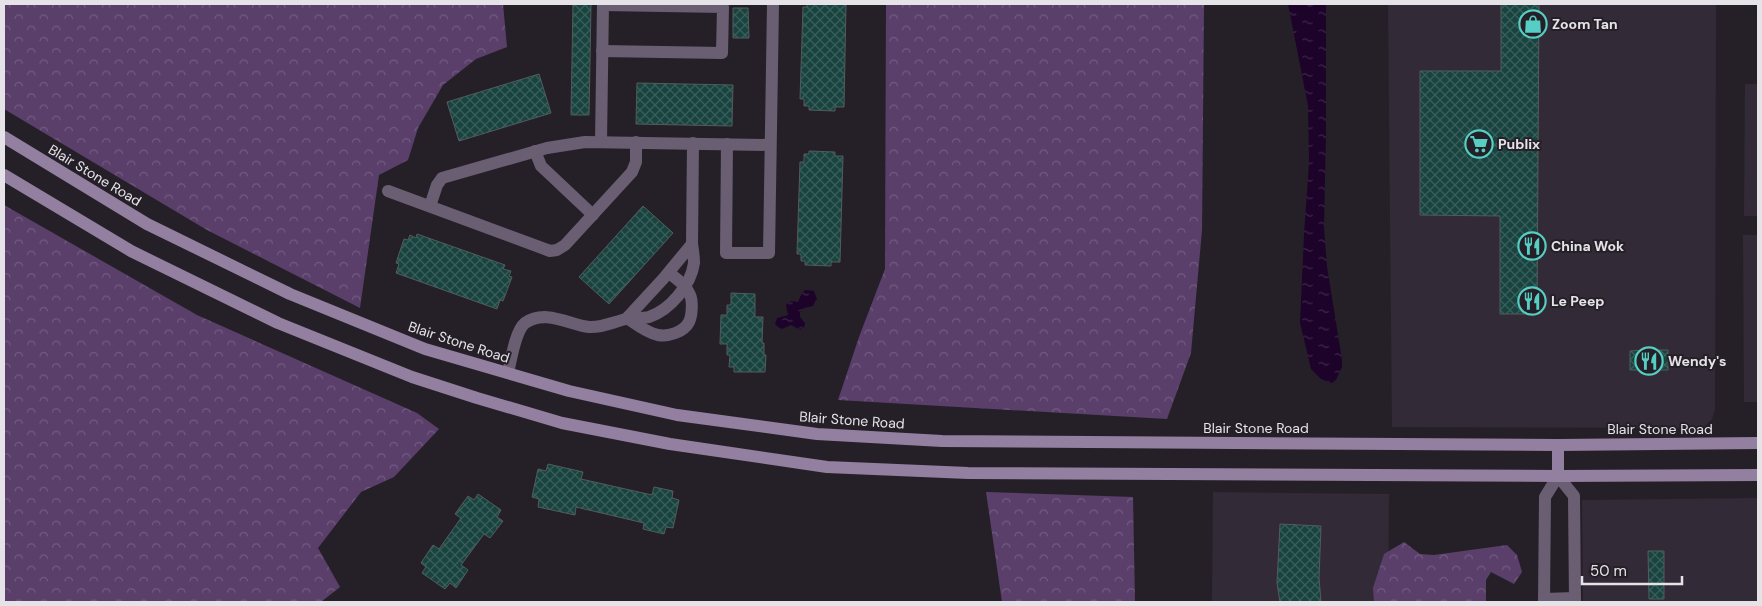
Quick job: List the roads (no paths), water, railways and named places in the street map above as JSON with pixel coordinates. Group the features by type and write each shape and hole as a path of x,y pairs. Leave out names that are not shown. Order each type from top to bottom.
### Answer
{"main road":[{"name":"Blair Stone Road","path":"4,138 147,224 290,294 426,349 569,391 677,415 817,434 942,441 1558,445 1758,444"},
{"path":"4,175 131,250 278,323 412,377 477,398 562,422 670,444 827,467 968,473 1558,476 1758,475"},
{"path":"1558,445 1558,476"}],"street":[{"path":"727,144 726,252 769,253 773,4"},
{"path":"601,142 602,51 603,5 722,7 722,53 602,51"},
{"path":"430,206 437,185 442,178 547,148 585,142 770,145"},
{"path":"388,191 550,250 557,250 565,246 632,172 636,162 636,142"},
{"path":"508,373 517,337 522,326 528,322 547,317 588,327 599,327 627,318 649,317 678,296 685,286 694,264 692,244 694,143"},
{"path":"535,151 541,166 593,215"},
{"path":"627,318 669,273 692,244"},
{"path":"627,318 651,333 660,336 680,330 689,323 691,297 685,286 669,273"},
{"path":"1558,476 1574,496 1574,600 1544,601 1545,498 1558,476"}],"water":[{"path":"1288,4 1326,4 1324,228 1327,266 1342,360 1342,367 1336,380 1332,383 1322,380 1311,369 1300,323 1309,163 1308,106"},
{"path":"805,290 814,291 817,299 813,306 804,308 800,312 800,317 805,323 804,328 800,330 791,325 782,329 778,327 775,324 777,318 788,315 787,303 792,301 798,302"}],"place":[{"name":"Zoom Tan","path":"1533,24"},
{"name":"Publix","path":"1479,144"},
{"name":"China Wok","path":"1532,246"},
{"name":"Le Peep","path":"1532,301"},
{"name":"Wendy's","path":"1649,361"}]}
